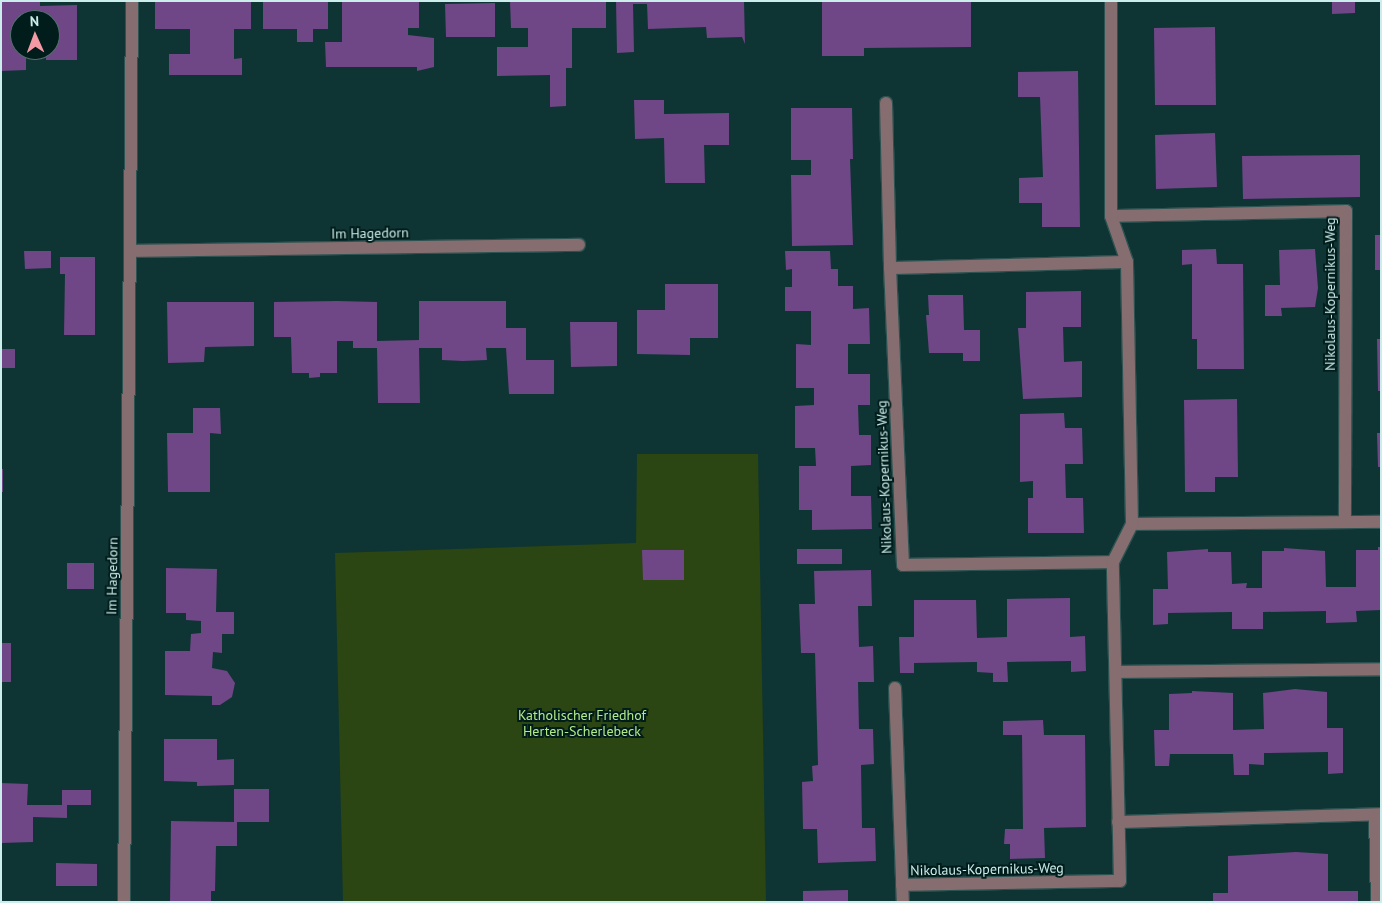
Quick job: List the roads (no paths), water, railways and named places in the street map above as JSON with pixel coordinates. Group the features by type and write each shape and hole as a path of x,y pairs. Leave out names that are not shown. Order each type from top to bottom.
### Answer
{"street":[{"name":"Im Hagedorn","path":"124,902 132,1"},
{"name":"Nikolaus-Kopernikus-Weg","path":"895,688 902,885 1120,881 1113,562 1132,524 1127,262 1111,216 1111,1"},
{"name":"Nikolaus-Kopernikus-Weg","path":"886,103 890,268 903,565 1113,562"},
{"name":"Nikolaus-Kopernikus-Weg","path":"1111,216 1346,211 1345,522"},
{"name":"Im Hagedorn","path":"131,251 579,245"},
{"path":"890,268 1127,262"},
{"path":"1132,524 1381,522"},
{"path":"1116,672 1381,669"},
{"path":"1118,822 1378,814 1377,902"},
{"path":"902,885 903,902"}],"park label":[{"name":"Katholischer Friedhof Herten-Scherlebeck","path":"582,724"}]}
